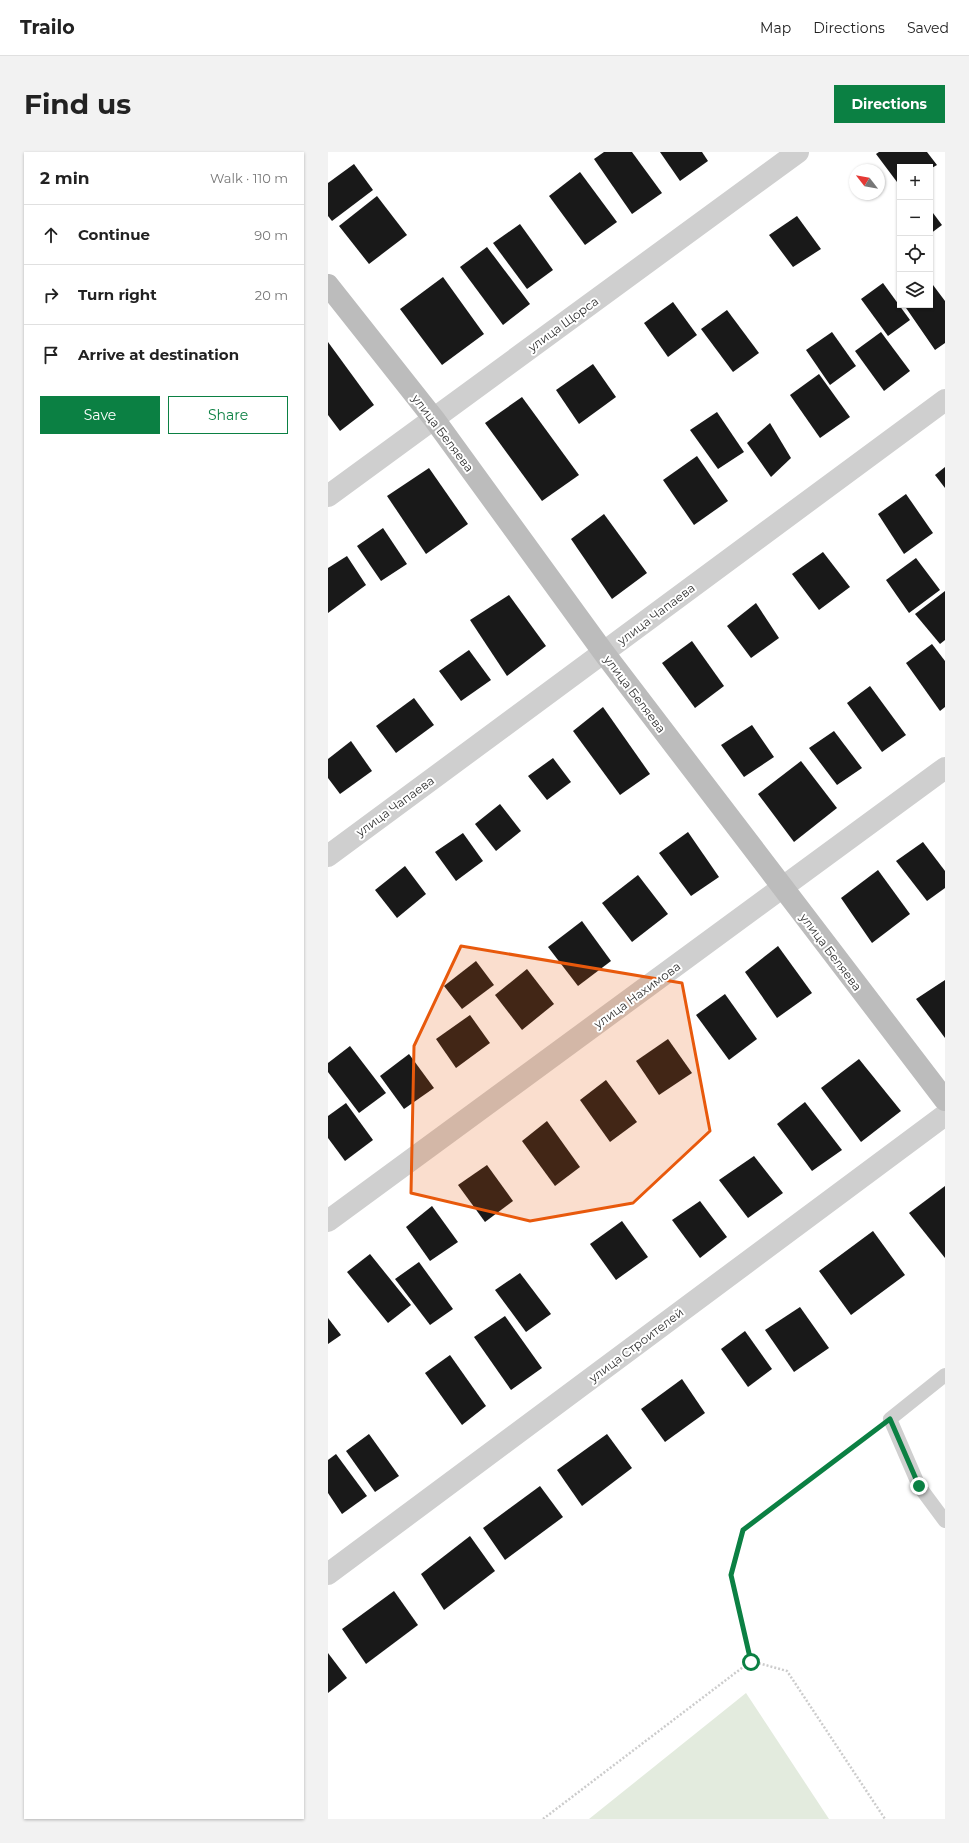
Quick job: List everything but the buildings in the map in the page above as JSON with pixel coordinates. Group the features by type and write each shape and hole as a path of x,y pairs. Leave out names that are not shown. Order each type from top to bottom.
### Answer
{"main road":[{"name":"улица Беляева","path":"328,285 434,419 604,653 945,1100"}],"street":[{"name":"улица Щорса","path":"328,496 798,152"},
{"name":"улица Чапаева","path":"328,856 945,400"},
{"name":"улица Нахимова","path":"328,1221 945,768"},
{"name":"улица Строителей","path":"328,1574 945,1115"}],"lane":[{"path":"945,1375 890,1419 919,1486 945,1521"}],"path":[{"path":"751,1662 731,1575 743,1530 890,1419"},
{"path":"543,1819 751,1662 787,1670 885,1819"}],"highlighted area":[{"path":"461,946 596,967 682,983 710,1131 633,1203 530,1221 411,1193 414,1046"}],"shaded area":[{"path":"746,1693 829,1819 589,1819"}],"route":[{"path":"751,1662 731,1575 743,1530 890,1419 919,1486"}]}
